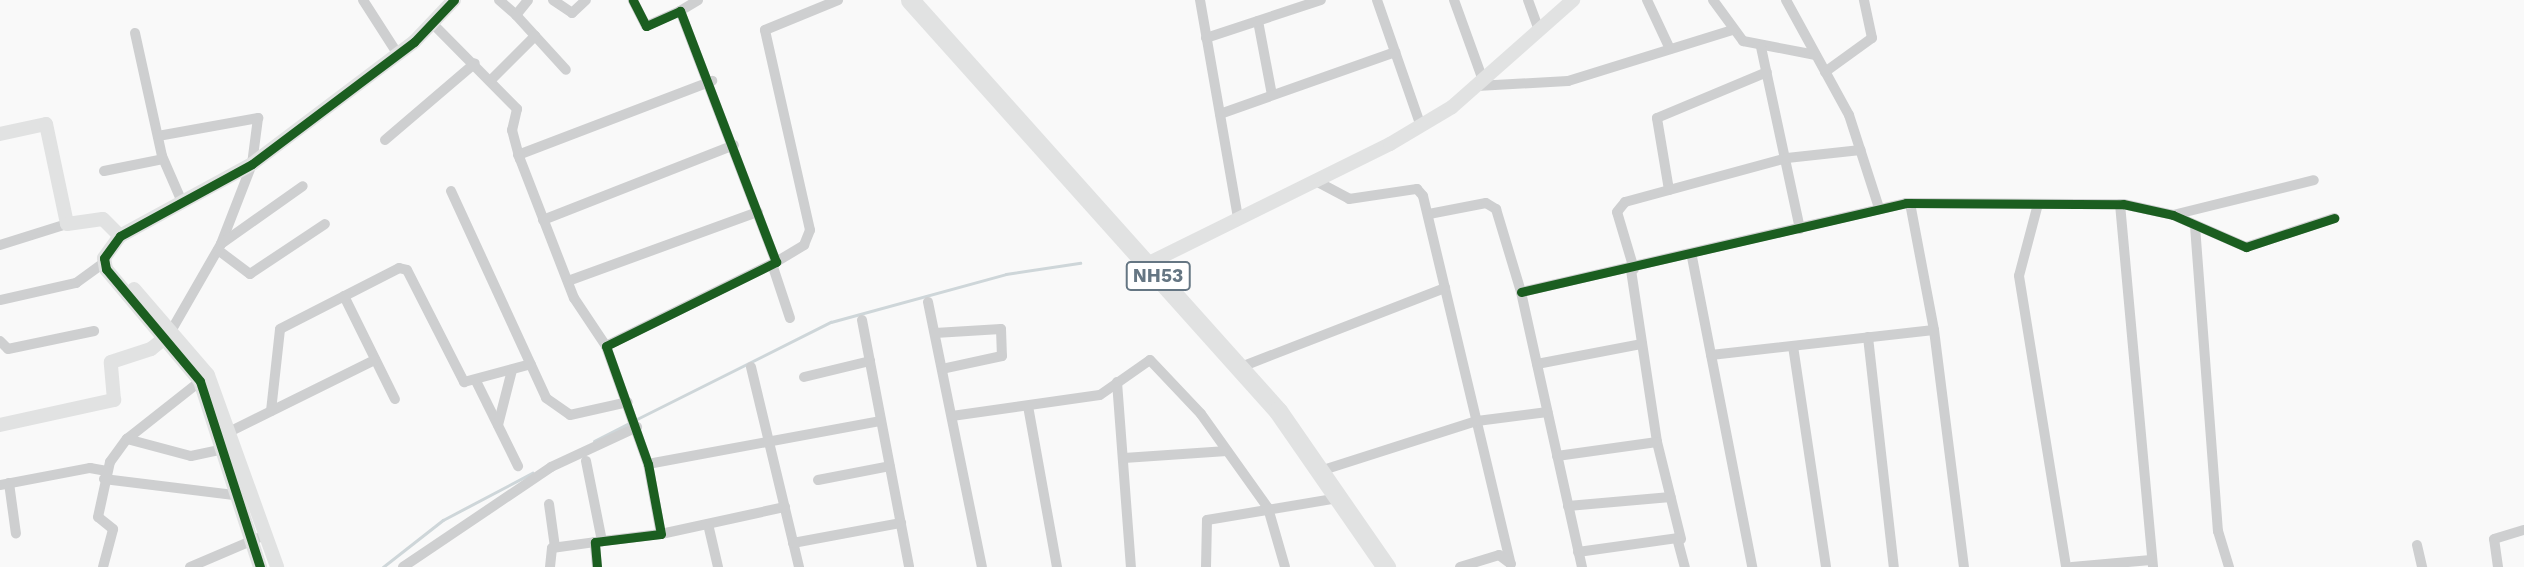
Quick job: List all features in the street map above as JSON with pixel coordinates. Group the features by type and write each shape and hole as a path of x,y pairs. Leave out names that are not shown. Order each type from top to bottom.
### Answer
{"highway":[{"name":"NH53","path":"910,0 1241,367 1320,471 1386,567"}],"street":[{"path":"363,0 397,53"},
{"path":"0,300 76,283 104,260 120,236 252,164 397,53 454,0"},
{"path":"499,0 566,70"},
{"path":"516,15 528,0"},
{"path":"553,0 572,13 586,0"},
{"path":"634,0 646,26 683,16 698,0"},
{"path":"606,346 774,263 804,244 810,230 765,30 838,0"},
{"path":"1200,0 1238,218"},
{"path":"1206,38 1321,0"},
{"path":"1377,0 1421,126"},
{"path":"1454,0 1480,83"},
{"path":"1528,0 1539,31"},
{"path":"1147,264 1421,126 1480,83 1573,0"},
{"path":"1647,0 1670,49"},
{"path":"1713,0 1733,30 1761,47 1816,55"},
{"path":"1786,0 1825,72 1861,150 1879,208"},
{"path":"1825,72 1872,38 1864,0"},
{"path":"683,16 692,41 712,80 758,212 790,318"},
{"path":"1258,21 1272,95"},
{"path":"432,23 492,79 518,112 512,128 518,155 568,281 606,346 628,402 648,464 661,534"},
{"path":"1480,83 1568,80 1733,30"},
{"path":"135,33 163,159 182,202"},
{"path":"492,79 535,36"},
{"path":"1761,47 1787,158 1800,229"},
{"path":"1220,114 1395,52"},
{"path":"386,140 475,63"},
{"path":"1669,190 1657,118 1767,72"},
{"path":"518,155 712,80"},
{"path":"0,425 114,400 111,362 167,335 219,247 252,164 256,115 158,136"},
{"path":"0,134 46,124 67,224"},
{"path":"543,220 734,145"},
{"path":"1685,567 1657,442 1632,269 1618,208 1669,190 1787,158 1861,150"},
{"path":"104,171 163,159"},
{"path":"1314,180 1349,200 1417,189 1429,214 1511,565"},
{"path":"2173,215 2314,180"},
{"path":"219,247 303,186"},
{"path":"451,191 546,398 563,413 628,402"},
{"path":"1910,204 1934,330 1964,567"},
{"path":"1521,292 1692,257 1879,208 1910,204 2120,204 2173,215 2246,247 2334,218"},
{"path":"2038,204 2019,276 2066,567"},
{"path":"2072,567 2152,564 2120,204"},
{"path":"1429,214 1493,205 1521,292 1582,567"},
{"path":"568,281 758,212"},
{"path":"0,245 67,224 103,219 120,236"},
{"path":"219,247 250,274 325,223"},
{"path":"2195,226 2218,531 2229,567"},
{"path":"1692,257 1752,567"},
{"path":"104,260 198,371 228,449 252,496 277,567"},
{"path":"271,411 277,333 399,268 407,270 461,380 476,381 531,364"},
{"path":"1241,367 1445,288"},
{"path":"344,296 395,399"},
{"path":"928,302 982,567"},
{"path":"862,320 909,567"},
{"path":"934,333 1001,329 1002,356 942,369"},
{"path":"1711,355 1934,330"},
{"path":"0,341 8,349 94,331"},
{"path":"1868,337 1894,567"},
{"path":"1537,364 1642,344"},
{"path":"1793,345 1826,567"},
{"path":"229,432 375,360"},
{"path":"952,416 1100,395 1143,360 1154,361 1227,451 1270,512 1285,567"},
{"path":"804,377 870,361"},
{"path":"751,367 799,567"},
{"path":"498,425 512,370"},
{"path":"103,567 113,529 98,517 101,471 127,439 198,371"},
{"path":"476,381 518,466"},
{"path":"1117,382 1131,567"},
{"path":"1028,406 1057,567"},
{"path":"1320,471 1477,421 1547,412"},
{"path":"215,413 229,432 228,449 236,496 260,567"},
{"path":"403,567 551,467 634,421"},
{"path":"648,464 881,421"},
{"path":"127,439 191,456 228,449"},
{"path":"1557,456 1657,442"},
{"path":"1124,458 1227,451"},
{"path":"586,461 598,542 597,567"},
{"path":"818,480 890,466"},
{"path":"16,534 4,484 101,471 236,496 252,496"},
{"path":"1568,506 1671,497"},
{"path":"1206,567 1207,520 1270,512 1339,498"},
{"path":"549,504 555,547"},
{"path":"550,567 548,551 555,547 661,534 785,507"},
{"path":"793,543 901,523"},
{"path":"708,524 718,567"},
{"path":"2498,567 2494,539 2524,530"},
{"path":"190,567 266,535"},
{"path":"1578,552 1681,540"},
{"path":"2417,545 2422,567"},
{"path":"1460,567 1499,555 1511,565"}],"waterway":[{"path":"635,420 831,322 1006,274 1080,263"},
{"path":"594,441 629,423"},
{"path":"383,567 443,520 532,473"}],"cycle path":[{"path":"260,567 200,381 106,269 104,258 120,236 252,164 414,42 454,0"},
{"path":"597,567 595,542 661,534 648,464 606,346 776,262 680,11 646,26 633,0"},
{"path":"1521,292 1906,203 2123,204 2173,215 2246,247 2334,218"}]}
